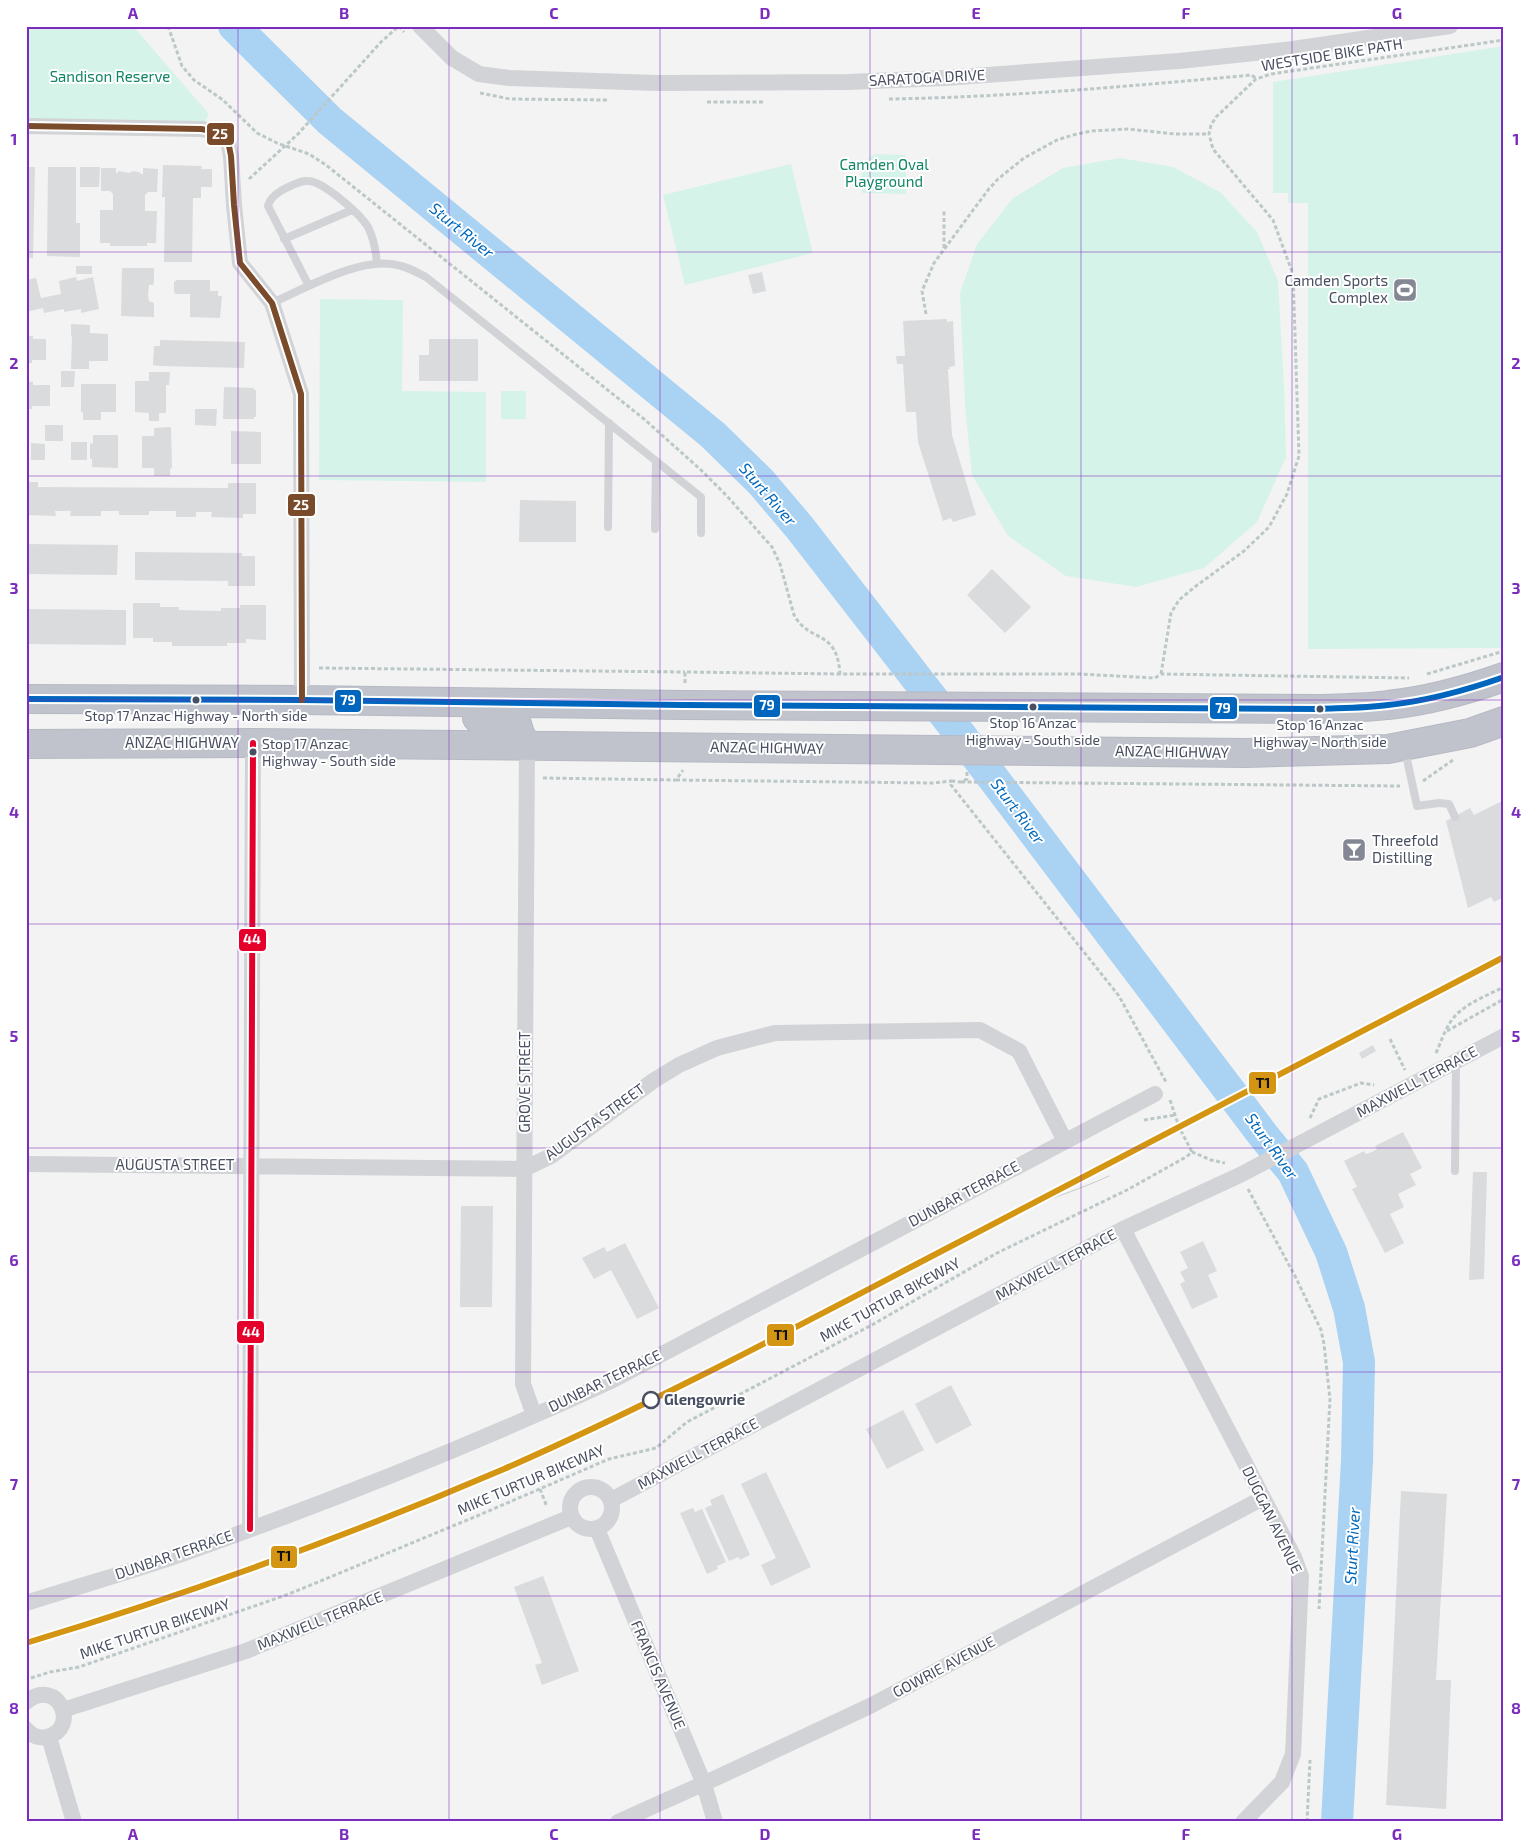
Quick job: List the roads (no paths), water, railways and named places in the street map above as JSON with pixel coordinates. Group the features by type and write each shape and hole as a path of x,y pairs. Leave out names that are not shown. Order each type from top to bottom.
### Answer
{"highway":[{"path":"26,699 421,701 1244,710 1319,709 1388,706 1453,693 1504,676"},
{"path":"421,701 460,717 510,719 517,724 527,746"},
{"path":"546,703 555,727 570,746"},
{"path":"1244,710 1246,753"},
{"name":"ANZAC HIGHWAY","path":"26,744 253,743 1246,753 1388,749 1470,733 1504,721"}],"street":[{"name":"SARATOGA DRIVE","path":"420,26 452,58 479,74 509,78 676,83 848,82 925,79 1160,63 1294,49 1450,26"},
{"path":"26,126 201,129 218,132 228,141 231,156 240,263 272,303 301,394 302,700"},
{"path":"250,1529 253,743"},
{"name":"GROVE STREET","path":"527,746 523,1384 534,1415"},
{"name":"AUGUSTA STREET","path":"26,1164 524,1169 551,1156 653,1081 678,1065 717,1048 775,1033 980,1030 1019,1051 1065,1141"},
{"name":"MAXWELL TERRACE","path":"611,1500 1123,1230 1258,1165 1504,1036"},
{"name":"DUNBAR TERRACE","path":"26,1603 184,1553 352,1491 611,1381 1065,1141 1161,1093"},
{"name":"DUGGAN AVENUE","path":"1123,1230 1294,1557 1301,1576 1293,1754 1282,1782 1243,1822"},
{"path":"597,1487 605,1492 611,1500 611,1516 606,1523 597,1529 584,1529 571,1518 569,1510 570,1501 580,1489 597,1487"},
{"name":"GOWRIE AVENUE","path":"618,1822 870,1706 1263,1498"},
{"name":"MAXWELL TERRACE","path":"64,1710 246,1651 571,1518"},
{"name":"FRANCIS AVENUE","path":"597,1529 704,1784 715,1822"},
{"path":"26,1702 33,1697 49,1695 58,1700 65,1715 63,1724 58,1731 49,1737 37,1736 26,1729"},
{"path":"49,1737 74,1822"}],"lane":[{"path":"309,286 268,206 269,200 280,191 303,181 309,180 318,184 363,220 375,243 377,264"},
{"path":"284,239 352,210"},
{"path":"272,303 343,271 377,264 400,265 426,277 701,497 701,533"},
{"path":"608,527 609,424"},
{"path":"655,529 656,461"},
{"path":"1404,746 1416,806 1439,803 1449,804 1455,817"},
{"path":"1455,1171 1456,1062"}],"waterway":[{"name":"Sturt River","path":"234,26 330,121 713,435 761,482 800,528 959,733 1293,1172 1331,1252 1349,1308 1359,1362 1357,1461 1337,1822"}],"tram line":[{"path":"1005,1218 1109,1176"}],"place":[{"name":"Camden Sports Complex","path":"1405,290"},
{"name":"Stop 17 Anzac Highway - North side","path":"196,700"},
{"name":"Stop 16 Anzac Highway - South side","path":"1033,707"},
{"name":"Stop 16 Anzac Highway - North side","path":"1320,709"},
{"name":"Stop 17 Anzac Highway - South side","path":"253,752"},
{"name":"Threefold Distilling","path":"1354,850"},
{"name":"Glengowrie","path":"651,1400"}],"park label":[{"name":"Sandison Reserve","path":"110,77"},
{"name":"Camden Oval Playground","path":"884,174"}]}
